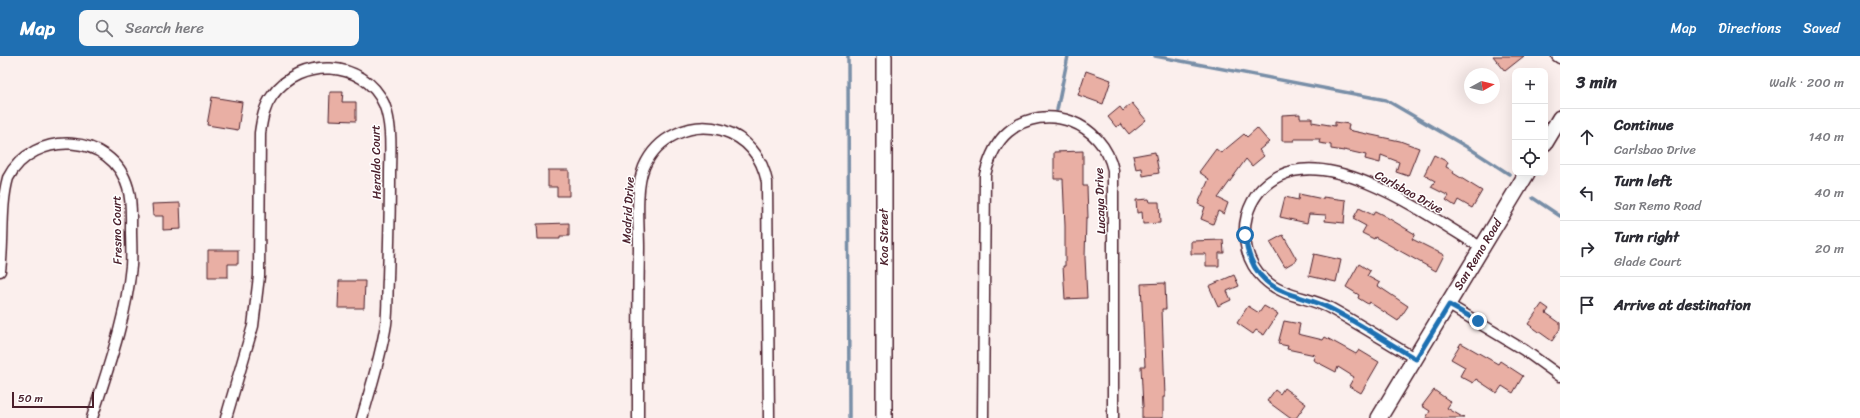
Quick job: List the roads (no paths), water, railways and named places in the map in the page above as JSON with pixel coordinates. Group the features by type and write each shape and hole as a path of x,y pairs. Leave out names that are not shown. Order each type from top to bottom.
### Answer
{"main road":[{"name":"Koa Street","path":"884,56 884,418"},
{"path":"1547,140 1560,118"},
{"name":"San Remo Road","path":"1383,417 1525,176"}],"street":[{"name":"Heraldo Court","path":"226,418 254,326 259,276 260,133 263,113 271,96 288,79 305,71 322,68 344,70 359,77 373,89 384,104 390,130 390,220 386,324 376,370 362,418"},
{"name":"Lucaya Drive","path":"983,418 985,175 994,150 1008,132 1029,121 1056,118 1077,123 1089,131 1107,152 1113,170 1113,418"},
{"name":"Madrid Drive","path":"638,418 639,221 641,175 651,154 662,142 682,131 707,128 729,133 746,143 762,163 766,177 768,192 768,418"},
{"name":"Fresno Court","path":"0,271 2,198 9,177 20,162 31,153 45,146 66,142 81,144 93,148 115,163 127,183 130,197 131,265 125,306 113,352 92,418"},
{"name":"Carlsbao Drive","path":"1416,359 1330,308 1283,292 1264,280 1250,259 1245,235 1250,208 1256,196 1269,183 1284,174 1306,169 1331,171 1366,182 1397,197 1482,248"},
{"path":"1449,305 1524,350 1560,376"}],"waterway":[{"path":"848,56 849,418"},
{"path":"1057,110 1068,56"},
{"path":"1155,56 1386,100 1472,150 1509,174"},
{"path":"1533,198 1560,216"}]}
